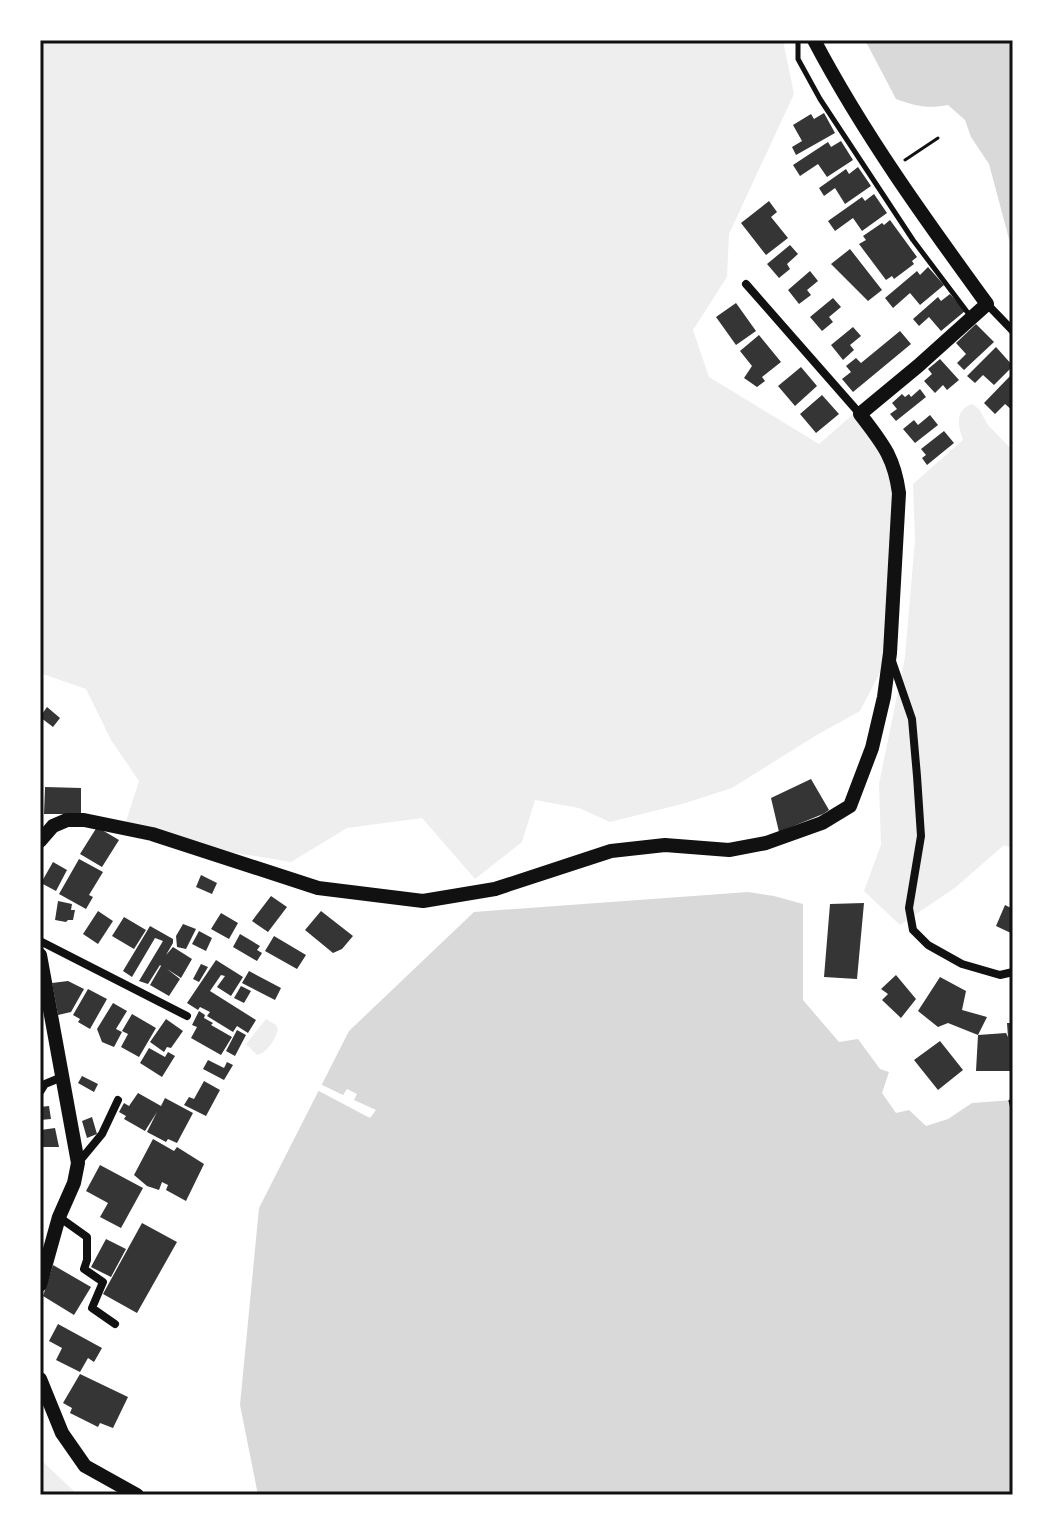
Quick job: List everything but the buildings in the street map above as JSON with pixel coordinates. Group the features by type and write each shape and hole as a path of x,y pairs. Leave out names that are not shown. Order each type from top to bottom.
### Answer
{"main road":[{"path":"40,841 53,826 67,820 84,820 152,834 318,888 423,901 495,889 611,851 665,845 729,850 766,843 822,823 850,806 872,748 884,697 890,653 899,493 896,471 888,450 860,414 987,304 928,223 814,40"},
{"path":"40,955 78,1163 40,1285"},
{"path":"40,1379 62,1433 85,1466 137,1495"}],"street":[{"path":"746,284 860,414"},
{"path":"987,304 1013,331"},
{"path":"890,653 912,719 915,747 921,836 909,908 913,930 928,945 962,964 1000,975 1013,972"},
{"path":"40,941 187,1016"},
{"path":"40,1092 45,1084 62,1077"},
{"path":"78,1163 102,1134 118,1100"},
{"path":"59,1217 87,1237 84,1269 103,1282 92,1308 115,1324"}],"lane":[{"path":"798,40 798,59 820,99 913,240 972,318"}],"path":[{"path":"892,168 938,138"},
{"path":"1010,1101 1013,1112"}],"shaded area":[{"path":"40,40 783,40 794,94 729,234 727,277 693,330 709,377 819,444 857,411 896,471 890,653 860,711 732,788 682,804 610,822 579,808 535,800 522,842 475,879 422,818 347,828 291,862 122,834 139,781 111,740 86,689 40,673"},
{"path":"865,40 1013,40 1013,254 989,164 971,137 965,120 948,105 922,106 896,99"},
{"path":"972,404 1013,451 1013,849 1004,845 956,887 900,925 864,891 881,845 879,784 905,657 915,540 913,484 963,440 960,415"},
{"path":"748,892 803,904 803,1000 839,1042 858,1039 880,1069 889,1072 882,1093 896,1113 909,1110 926,1126 948,1119 972,1103 1013,1100 1013,1495 258,1495 240,1405 259,1208 349,1031 474,912"},
{"path":"266,1019 278,1029 270,1045 257,1055 246,1044"},
{"path":"40,1459 78,1495 40,1495"}],"pier":[{"path":"318,1083 343,1095 347,1089 357,1094 354,1100 376,1110 370,1118 315,1089"}]}
